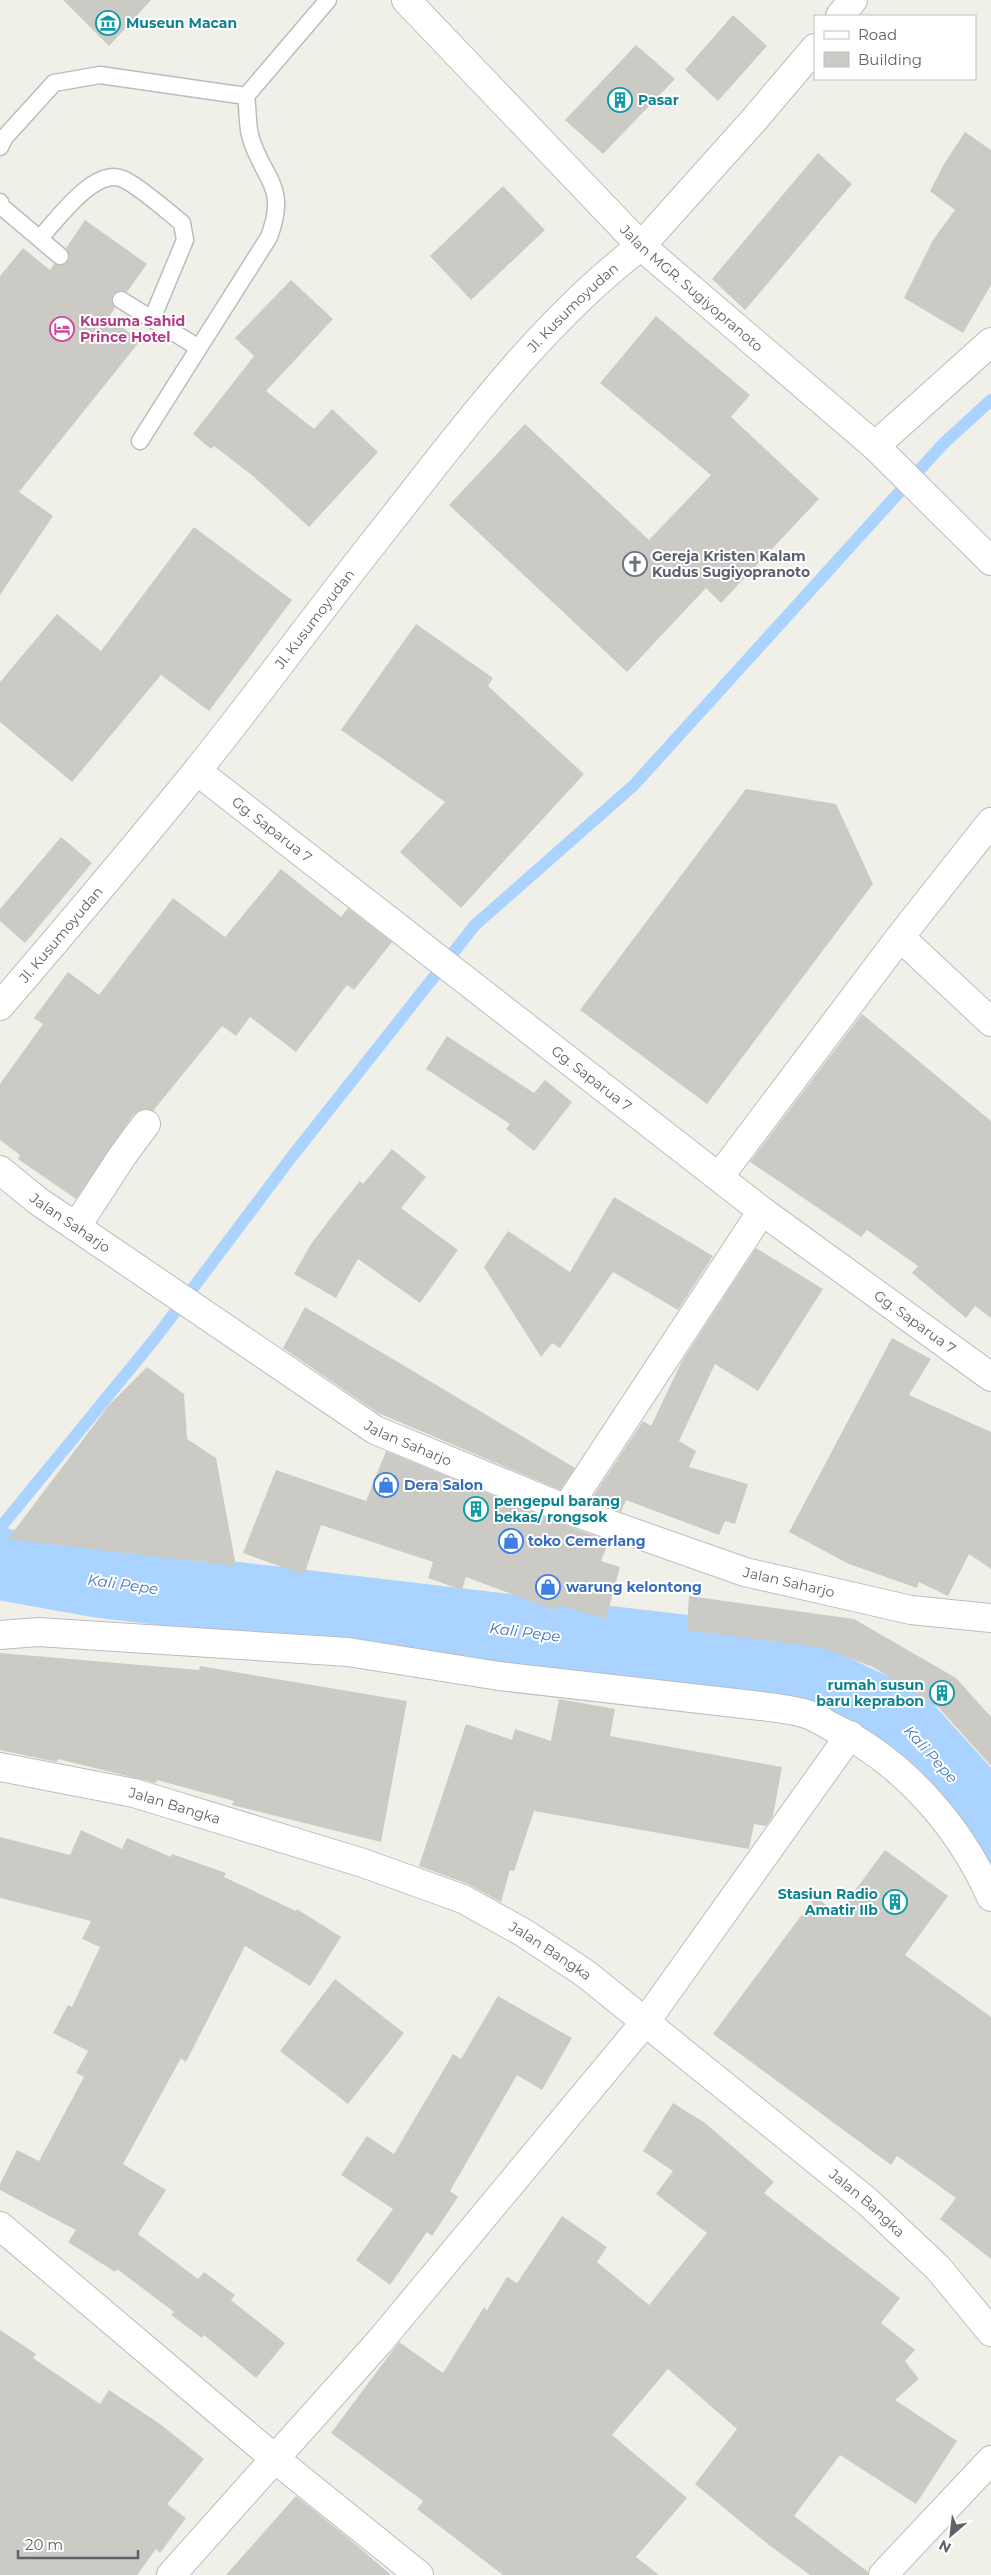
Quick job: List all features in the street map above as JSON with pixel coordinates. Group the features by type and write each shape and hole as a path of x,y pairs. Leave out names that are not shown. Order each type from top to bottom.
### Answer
{"street":[{"name":"Jalan MGR. Sugiyopranoto","path":"406,0 642,246 875,446 990,559"},
{"path":"841,15 853,0"},
{"name":"Jl. Kusumoyudan","path":"0,1006 197,771 454,442 544,333 584,293 642,246 759,115 814,49"},
{"path":"875,446 991,342"},
{"name":"Gg. Saparua 7","path":"197,771 762,1211 991,1377"},
{"path":"719,1177 900,936 991,822"},
{"path":"900,936 991,1022"},
{"path":"76,1227 123,1155 146,1124"},
{"name":"Jalan Saharjo","path":"0,1170 38,1201 375,1430 566,1509 745,1572 911,1610 991,1618"},
{"path":"566,1509 762,1211"},
{"path":"0,1635 38,1632 348,1652 499,1676 804,1713 850,1735 877,1753 908,1779 944,1819 978,1867 991,1897"},
{"path":"171,2575 380,2341 646,2021 850,1735"},
{"name":"Jalan Bangka","path":"0,1767 134,1793 363,1863 463,1899 524,1933 578,1969 646,2021 868,2202 938,2268 991,2332"},
{"path":"0,2226 274,2458 419,2575"},
{"path":"883,2575 991,2460"}],"lane":[{"path":"140,441 269,237 276,218 276,191 250,135 246,96 328,0"},
{"path":"0,147 5,137 54,83 100,75 246,96"},
{"path":"40,238 86,188 106,177 122,178 182,223 184,232 185,240 152,319"},
{"path":"0,202 2,207 60,256"},
{"path":"121,300 199,348"}],"building":[{"name":"Museun Macan","path":"63,0 151,0 109,46"},
{"path":"733,15 767,46 718,101 685,70"},
{"name":"Pasar","path":"636,45 675,79 603,154 565,120"},
{"path":"965,132 991,150 991,285 963,333 904,298 933,240 955,210 930,191 944,164"},
{"path":"818,153 852,184 745,310 712,279"},
{"path":"503,186 545,230 471,300 430,256"},
{"name":"Kusuma Sahid Prince Hotel","path":"85,220 147,264 127,292 121,290 113,294 111,300 115,308 109,317 140,341 19,492 53,516 0,595 0,276 23,248 50,270 54,264 64,265 70,257 66,248"},
{"path":"291,280 333,319 266,391 314,429 332,409 378,452 309,527 253,476 214,446 211,449 193,434 254,356 235,338"},
{"name":"Gereja Kristen Kalam Kudus Sugiyopranoto","path":"656,316 750,395 731,417 819,499 721,603 706,588 627,672 449,505 525,424 649,540 711,475 600,383"},
{"path":"194,527 292,600 209,711 161,675 72,782 0,722 0,682 57,614 101,651"},
{"path":"416,624 493,678 488,686 584,774 461,908 400,852 445,802 341,730"},
{"path":"746,789 836,804 873,884 707,1104 580,1010"},
{"path":"61,837 92,863 25,943 0,921 0,909"},
{"path":"281,869 341,917 348,908 392,942 354,990 347,985 296,1052 250,1017 236,1036 222,1026 153,1111 140,1110 133,1115 76,1199 18,1159 20,1155 0,1140 0,1084 43,1024 34,1018 68,972 99,995 173,898 225,937"},
{"path":"862,1014 991,1121 991,1318 975,1306 966,1318 912,1273 918,1266 867,1230 861,1237 750,1162"},
{"path":"447,1036 534,1093 545,1080 572,1102 534,1151 506,1129 510,1124 426,1069"},
{"path":"392,1149 426,1177 401,1208 458,1250 420,1303 358,1259 336,1298 294,1274 311,1244 333,1215 360,1181 363,1184"},
{"path":"614,1197 713,1256 678,1310 613,1272 560,1348 552,1343 541,1357 484,1267 508,1231 570,1272"},
{"path":"756,1248 823,1289 758,1391 715,1364 679,1441 696,1451 689,1467 748,1484 735,1524 725,1521 719,1535 626,1500 621,1512 590,1501 643,1421 651,1426 682,1361"},
{"path":"305,1307 575,1468 560,1490 378,1413 283,1348"},
{"path":"892,1338 931,1359 909,1395 991,1432 991,1569 969,1554 948,1596 919,1582 917,1588 849,1564 789,1532"},
{"path":"147,1367 184,1394 187,1439 216,1458 236,1566 8,1539 109,1405"},
{"path":"386,1451 560,1523 609,1541 601,1561 620,1567 606,1619 558,1605 557,1611 466,1577 462,1590 428,1578 433,1562 321,1525 304,1575 243,1553 276,1470 366,1501"},
{"name":"rumah susun baru keprabon","path":"689,1596 854,1619 956,1678 991,1717 991,1766 939,1708 873,1667 822,1648 687,1630"},
{"path":"0,1653 199,1670 200,1666 407,1701 381,1842 232,1805 234,1801 157,1780 156,1783 58,1759 57,1762 0,1750"},
{"path":"559,1699 615,1709 610,1736 782,1767 773,1816 766,1826 754,1824 749,1849 534,1811 514,1871 510,1870 501,1902 468,1884 419,1866 466,1724 512,1740 515,1729 551,1741"},
{"path":"81,1830 122,1849 127,1838 171,1857 172,1854 226,1873 224,1877 296,1911 297,1909 341,1937 310,1986 245,1946 186,2062 181,2058 123,2164 166,2190 138,2234 198,2279 204,2272 235,2295 231,2300 285,2343 256,2378 204,2335 202,2338 171,2315 174,2312 117,2269 115,2272 68,2242 76,2230 0,2190 0,2184 17,2150 39,2161 84,2077 76,2073 88,2051 53,2033 68,2005 72,2007 100,1947 82,1939 91,1921 0,1898 0,1837 70,1855"},
{"path":"885,1850 948,1896 905,1955 991,2017 991,2259 940,2219 956,2198 897,2156 891,2165 713,2034 815,1897 838,1913"},
{"path":"335,1979 404,2033 348,2104 280,2051"},
{"path":"498,1996 572,2038 542,2090 517,2075 450,2191 458,2197 432,2236 427,2232 390,2285 356,2260 393,2209 341,2175 367,2136 394,2154 453,2054 461,2059"},
{"path":"673,2103 705,2123 774,2182 764,2193 900,2298 881,2323 915,2350 905,2361 919,2379 895,2400 957,2441 916,2504 840,2455 794,2516 868,2572 868,2575 810,2575 769,2545 695,2484 737,2429 668,2369 612,2435 687,2498 636,2557 659,2575 503,2575 417,2509 423,2501 331,2433 399,2342 443,2373 484,2307 487,2310 507,2277 517,2283 562,2216 607,2247 597,2262 649,2305 707,2233 656,2194 673,2171 643,2151"},
{"path":"0,2330 36,2354 33,2358 100,2404 109,2390 160,2424 204,2459 167,2504 186,2518 160,2553 156,2549 137,2575 0,2575"},
{"path":"296,2496 347,2537 391,2575 226,2575"}],"waterway":[{"path":"0,1528 157,1336 290,1159 475,925 634,785 943,444 991,400"},
{"name":"Kali Pepe","path":"0,1564 101,1582 771,1661 901,1722 986,1816 991,1827"}],"place":[{"name":"Museun Macan","path":"108,23"},
{"name":"Pasar","path":"620,100"},
{"name":"Kusuma Sahid Prince Hotel","path":"62,329"},
{"name":"Gereja Kristen Kalam Kudus Sugiyopranoto","path":"635,564"},
{"name":"Dera Salon","path":"386,1485"},
{"name":"pengepul barang bekas/ rongsok","path":"476,1509"},
{"name":"toko Cemerlang","path":"511,1541"},
{"name":"warung kelontong","path":"548,1587"},
{"name":"rumah susun baru keprabon","path":"942,1693"},
{"name":"Stasiun Radio Amatir IIb","path":"895,1902"}]}
